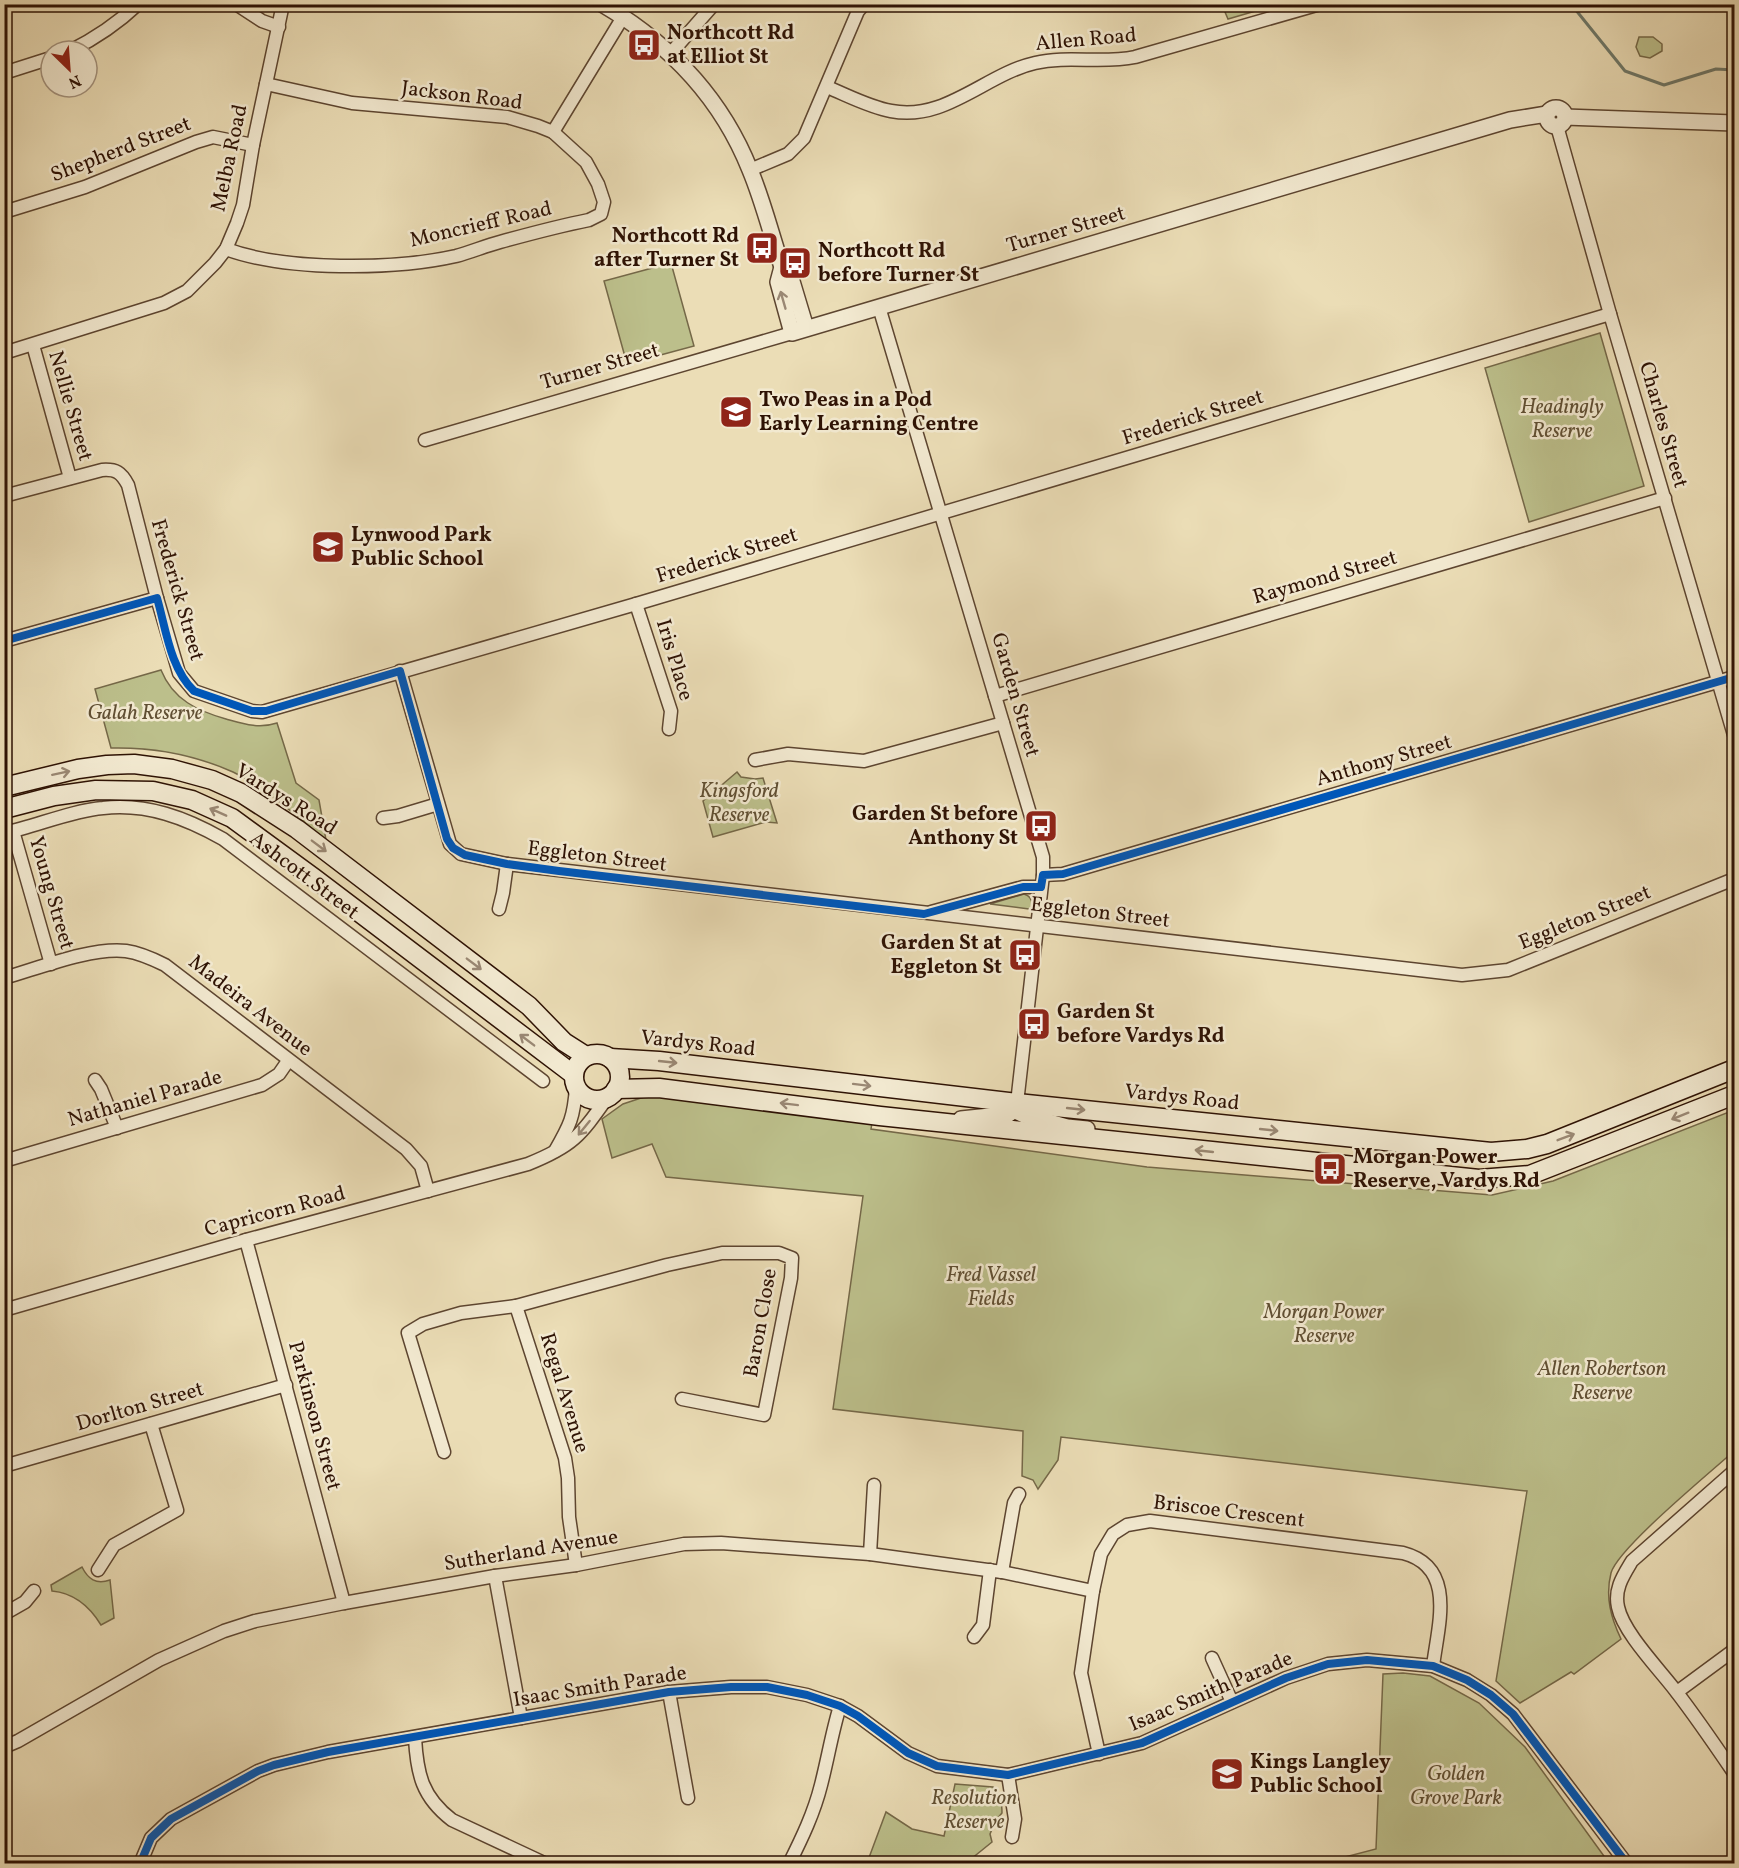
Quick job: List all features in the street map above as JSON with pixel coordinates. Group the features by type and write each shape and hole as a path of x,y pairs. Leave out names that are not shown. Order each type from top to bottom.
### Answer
{"main road":[{"name":"Vardys Road","path":"4,787 78,769 134,764 172,769 202,777 241,793 314,842 529,1006 564,1042 586,1056"},
{"name":"Vardys Road","path":"4,809 54,796 96,790 153,791 192,800 232,818 314,878 575,1081"},
{"path":"612,1093 619,1083 619,1069 610,1058 596,1054 586,1056 577,1064 575,1081 586,1097 600,1100 612,1093 659,1088 932,1121 1464,1178 1516,1178 1545,1170 1734,1095"},
{"name":"Vardys Road","path":"610,1058 659,1061 1017,1103 1460,1150 1501,1152 1547,1144 1734,1069"}],"street":[{"path":"94,39 117,24 138,4"},
{"path":"236,4 262,21 279,27"},
{"name":"Melba Road","path":"4,353 164,303 187,291 226,249 243,205 253,145 283,4"},
{"path":"602,4 671,53 696,80 721,113 750,170 782,267 791,278 799,331"},
{"path":"671,53 714,4"},
{"path":"750,170 781,158 800,144 808,132 858,11 864,4"},
{"name":"Allen Road","path":"827,87 889,111 921,112 939,107 1028,64 1052,60 1108,60 1135,57 1320,4"},
{"path":"553,132 623,17"},
{"path":"4,73 39,62"},
{"name":"Jackson Road","path":"266,84 352,103 507,117 553,132 586,162 598,184 604,202 601,213"},
{"name":"Turner Street","path":"425,440 1510,120 1546,114 1549,123 1561,121"},
{"path":"1561,121 1734,123"},
{"name":"Charles Street","path":"1561,121 1610,314 1734,735"},
{"name":"Shepherd Street","path":"4,212 85,187 213,137 253,145"},
{"name":"Moncrieff Road","path":"226,249 248,257 278,262 355,265 418,262 457,255 589,220 601,213"},
{"name":"Garden Street","path":"879,307 1041,849 1042,881 1017,1103"},
{"name":"Frederick Street","path":"4,496 102,470 114,469 121,473 128,485 176,666 194,691 252,711 266,711 636,604 1610,314"},
{"name":"Nellie Street","path":"33,345 70,478"},
{"name":"Raymond Street","path":"995,696 1665,498"},
{"path":"4,641 157,598"},
{"name":"Iris Place","path":"636,604 671,711 669,729"},
{"name":"Eggleton Street","path":"400,671 447,839 453,848 465,855 507,864 1462,975 1508,970 1734,879"},
{"name":"Anthony Street","path":"924,914 1023,887 1734,677"},
{"path":"755,760 788,753 864,761 1003,723"},
{"path":"383,818 438,804"},
{"name":"Ashcott Street","path":"9,832 102,808 129,807 183,818 223,839 543,1081"},
{"name":"Young Street","path":"9,832 51,964"},
{"path":"498,909 507,864"},
{"name":"Madeira Avenue","path":"4,978 94,952 110,950 142,954 165,965 406,1149 421,1166 428,1191"},
{"name":"Nathaniel Parade","path":"4,1161 262,1085 279,1074 288,1061"},
{"path":"95,1080 117,1128"},
{"path":"555,1151 574,1111 575,1081"},
{"name":"Capricorn Road","path":"4,1310 246,1240 528,1164 569,1144 582,1132 612,1093"},
{"path":"932,1121 1004,1115 1014,1111 1017,1103"},
{"path":"1017,1103 1018,1112 1031,1118 1111,1132 1132,1143"},
{"name":"Parkinson Street","path":"246,1240 344,1603"},
{"name":"Baron Close","path":"516,1306 667,1265 722,1253 779,1253 792,1258 791,1278 764,1414 682,1398"},
{"path":"444,1452 408,1333 423,1324 461,1313 516,1306"},
{"name":"Regal Avenue","path":"516,1306 565,1458 569,1517 576,1565"},
{"name":"Dorlton Street","path":"4,1466 286,1385"},
{"path":"98,1570 114,1545 177,1510 151,1424"},
{"path":"1734,1471 1632,1561 1616,1593 1618,1609 1628,1630 1677,1692 1734,1773"},
{"path":"870,1554 874,1485"},
{"path":"974,1637 983,1625 1014,1503 1019,1494"},
{"name":"Briscoe Crescent","path":"1100,1754 1081,1673 1101,1554 1113,1534 1127,1525 1143,1521 1403,1553 1426,1564 1439,1586 1441,1599 1433,1666"},
{"name":"Sutherland Avenue","path":"4,1747 159,1660 224,1630 344,1603 495,1576 576,1565 684,1544 721,1543 870,1554 996,1571 1093,1591"},
{"path":"495,1576 521,1718"},
{"path":"4,1614 25,1602 34,1591"},
{"path":"1677,1692 1734,1650"},
{"path":"1212,1658 1232,1702"},
{"name":"Isaac Smith Parade","path":"140,1863 151,1838 171,1819 258,1771 274,1765 328,1752 669,1692 731,1687 767,1687 807,1695 840,1706 858,1716 892,1744 921,1760 951,1769 1008,1775 1100,1754 1159,1737 1286,1678 1328,1664 1368,1660 1433,1666 1467,1680 1491,1695 1513,1714 1627,1863"},
{"path":"669,1692 688,1798"},
{"path":"789,1863 815,1806 832,1729 840,1706"},
{"path":"415,1738 422,1785 440,1811 452,1820 546,1863"},
{"path":"1008,1775 1015,1819 1012,1837"}],"green space":[{"path":"1222,5 1276,5 1228,19"},
{"path":"1639,37 1653,37 1662,44 1662,51 1650,58 1640,56 1636,47"},
{"path":"671,263 694,346 627,364 604,281"},
{"name":"Headingly Reserve","path":"1600,333 1644,486 1529,522 1485,368"},
{"name":"Galah Reserve","path":"161,670 179,697 196,708 245,724 264,726 277,723 296,783 319,800 326,840 270,794 219,766 174,753 111,748 95,689"},
{"name":"Kingsford Reserve","path":"737,772 741,777 763,778 777,823 766,822 713,837 703,801"},
{"path":"1024,894 1031,899 1032,908 990,904"},
{"path":"650,1095 872,1123 871,1129 1147,1167 1492,1195 1553,1181 1734,1110 1734,1451 1647,1529 1617,1561 1609,1582 1609,1599 1614,1623 1621,1639 1574,1674 1571,1672 1520,1703 1496,1681 1527,1491 1061,1437 1058,1460 1038,1489 1033,1480 1022,1476 1023,1431 833,1409 863,1196 666,1177 652,1144 612,1158 602,1119 623,1104"},
{"path":"82,1567 93,1580 101,1582 110,1580 114,1618 101,1625 81,1602 60,1592 52,1591 51,1585"},
{"name":"Golden Grove Park","path":"1403,1673 1430,1676 1479,1703 1525,1747 1609,1863 1322,1863 1376,1849 1383,1674"},
{"name":"Resolution Reserve","path":"955,1784 993,1787 997,1793 1002,1813 990,1834 992,1842 966,1863 867,1863 886,1812 912,1829 944,1836"}],"waterway":[{"path":"1565,4 1575,9 1625,71 1664,85 1716,69 1734,70"}],"cycle path":[{"path":"4,641 157,598 174,660 186,682 194,691 252,711 266,711 400,671 447,839 453,848 465,855 507,864 559,871 924,914 1023,887 1041,887 1043,875 1063,874 1734,677"},
{"path":"140,1864 151,1838 171,1819 258,1771 274,1765 328,1752 669,1692 731,1687 767,1687 807,1695 840,1706 858,1716 908,1753 937,1766 1008,1775 1142,1743 1286,1678 1328,1664 1367,1660 1433,1666 1467,1680 1491,1695 1513,1714 1627,1864"}],"place":[{"name":"Northcott Rd at Elliot St","path":"644,45"},
{"name":"Northcott Rd after Turner St","path":"762,248"},
{"name":"Northcott Rd before Turner St","path":"795,263"},
{"name":"Two Peas in a Pod Early Learning Centre","path":"736,412"},
{"name":"Lynwood Park Public School","path":"328,547"},
{"name":"Garden St before Anthony St","path":"1041,826"},
{"name":"Garden St at Eggleton St","path":"1025,955"},
{"name":"Garden St before Vardys Rd","path":"1034,1024"},
{"name":"Morgan Power Reserve, Vardys Rd","path":"1330,1169"},
{"name":"Kings Langley Public School","path":"1227,1774"}],"park label":[{"name":"Fred Vassel Fields","path":"991,1287"},
{"name":"Morgan Power Reserve","path":"1324,1324"},
{"name":"Allen Robertson Reserve","path":"1602,1381"}]}
